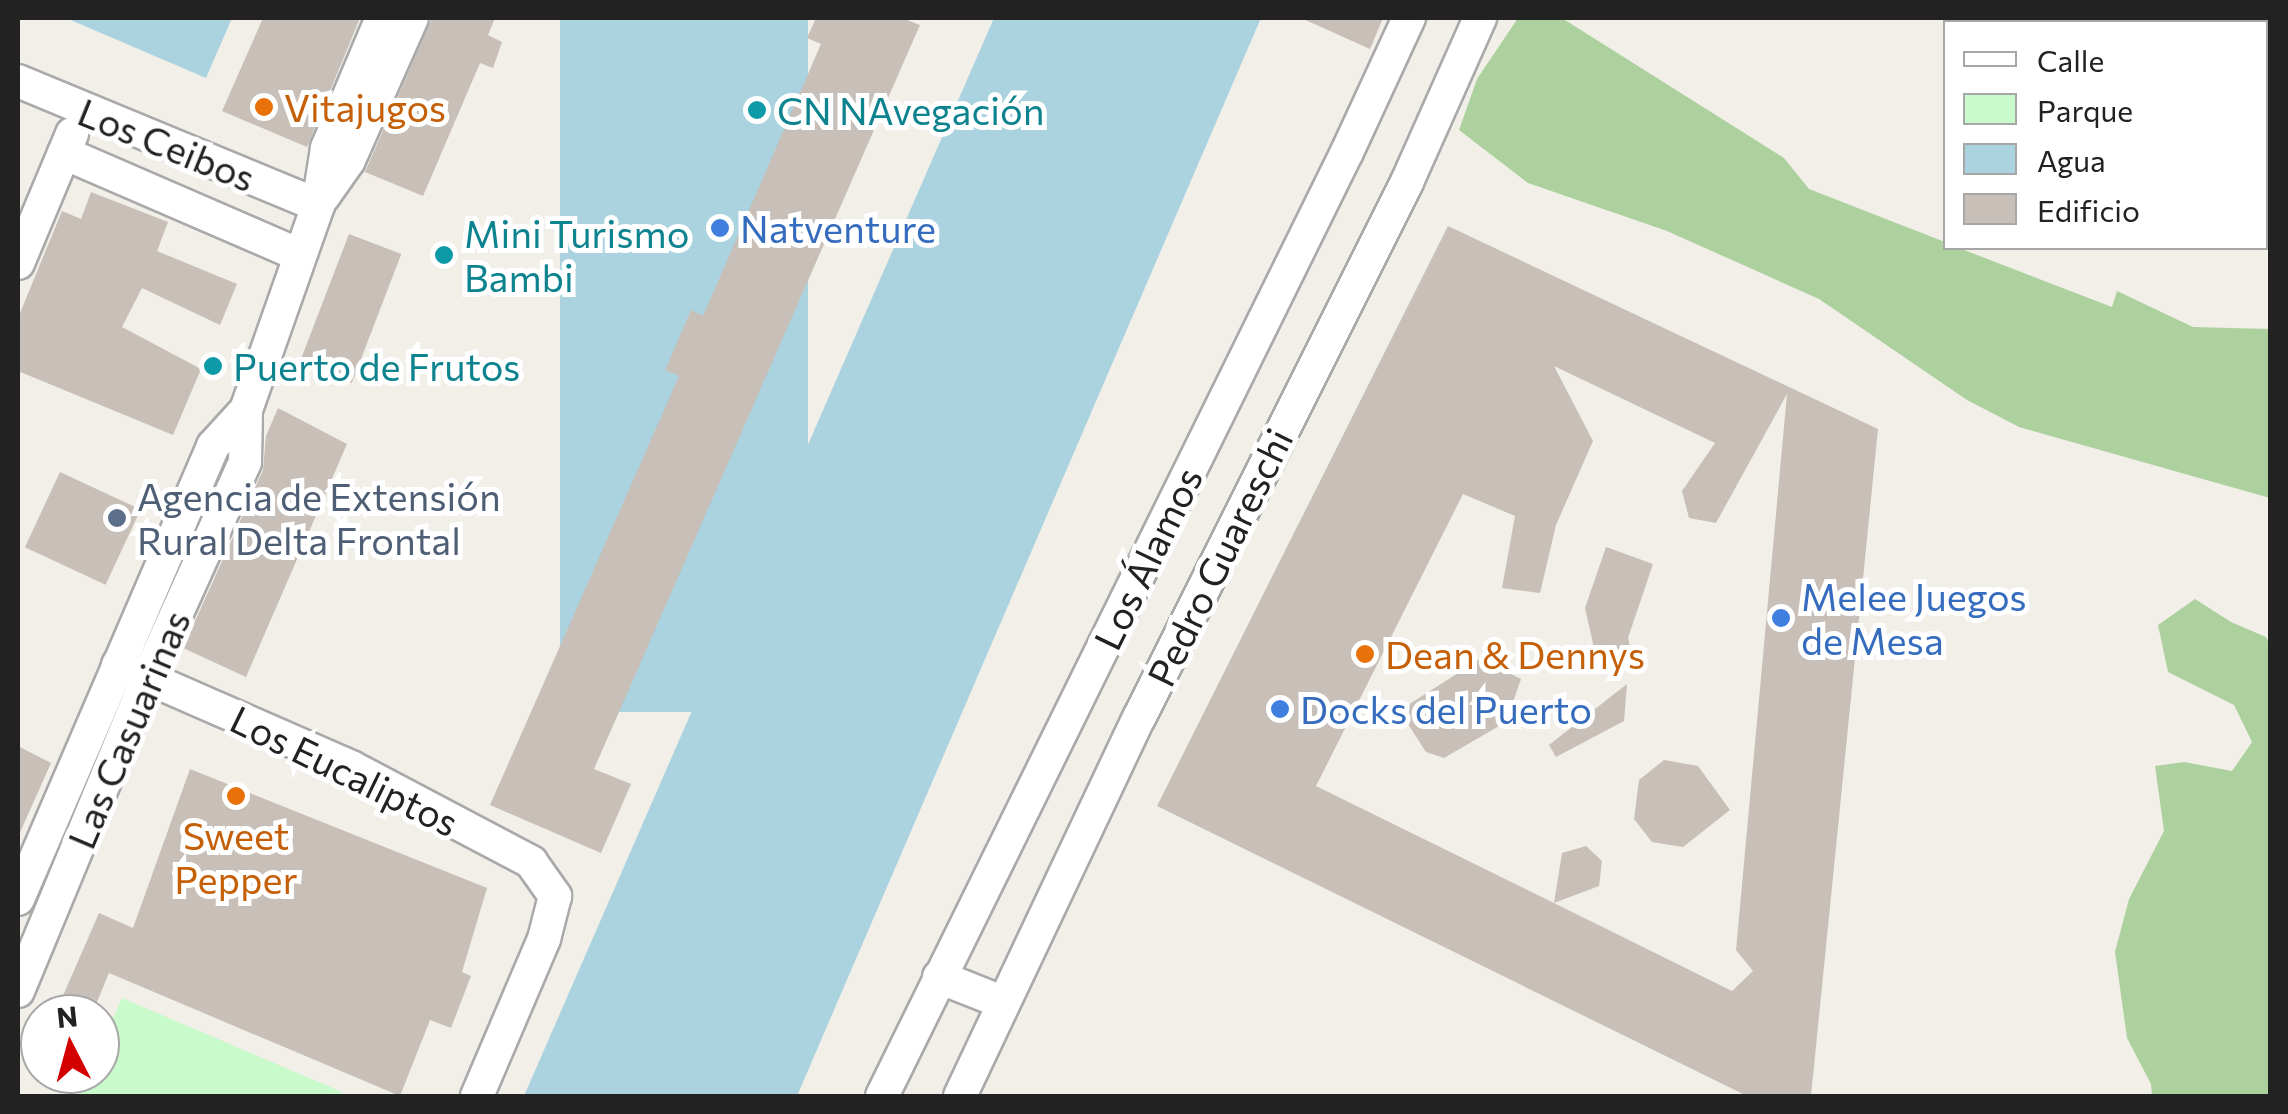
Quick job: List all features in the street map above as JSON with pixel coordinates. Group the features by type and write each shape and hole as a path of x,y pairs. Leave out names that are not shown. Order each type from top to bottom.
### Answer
{"street":[{"name":"Las Casuarinas","path":"18,899 133,671 245,462 246,410 318,205 327,148 382,18"},
{"name":"Las Casuarinas","path":"318,205 349,160 412,18"},
{"name":"Los Álamos","path":"882,1096 1339,170 1409,18"},
{"name":"Pedro Guareschi","path":"960,1096 1002,1002 1407,182 1480,18"},
{"name":"Los Ceibos","path":"18,82 318,205"},
{"path":"18,263 82,110"},
{"path":"64,153 300,255"},
{"name":"Las Casuarinas","path":"18,991 133,671"},
{"name":"Los Eucaliptos","path":"133,671 351,766 531,862 555,896 544,939 477,1096"},
{"path":"939,977 1002,1002"}],"green space":[{"path":"1518,18 1565,20 1784,158 1809,189 1943,241 1943,250 1964,250 2112,307 2117,291 2193,327 2270,329 2270,498 2019,427 1967,400 1819,299 1667,231 1528,183 1459,130 1477,79"},
{"path":"2195,599 2231,622 2266,637 2270,646 2270,1096 2152,1096 2151,1084 2127,1038 2115,952 2129,899 2164,831 2155,766 2184,762 2232,771 2252,742 2234,705 2168,672 2158,625"},
{"path":"122,998 342,1092 340,1096 79,1096 120,1094"}],"water":[{"path":"66,18 232,18 206,78"},
{"path":"560,18 808,18 808,712 560,712"},
{"path":"994,18 1261,18 797,1096 524,1096"}],"building":[{"path":"263,18 360,18 307,147 222,111"},
{"path":"432,18 495,18 488,35 502,42 493,68 480,63 423,196 365,172"},
{"path":"816,18 902,18 920,25 594,769 631,784 601,853 490,805 679,376 665,370 691,310 703,316 821,44 807,38"},
{"path":"1301,18 1383,18 1370,49"},
{"path":"91,192 168,222 157,251 237,284 220,325 142,288 122,327 201,369 173,435 18,371 18,318 62,211 81,219"},
{"name":"Docks del Puerto","path":"1448,226 1878,429 1811,1096 1747,1096 1157,806","holes":["1554,366 1715,443 1682,491 1689,518 1716,523 1787,394 1736,950 1753,971 1732,991 1316,786 1463,494 1515,516 1502,588 1540,593 1556,525 1593,441"]},
{"path":"349,234 401,254 352,383 300,363"},
{"path":"278,408 347,444 246,677 183,648 263,470 266,436"},
{"path":"60,472 141,510 106,585 25,547"},
{"path":"1606,547 1653,564 1628,638 1631,650 1596,657 1585,608"},
{"path":"1480,659 1521,679 1506,722 1444,758 1426,752 1406,721 1408,705"},
{"path":"1627,684 1624,721 1556,757 1549,745"},
{"path":"18,746 51,763 18,837"},
{"path":"1664,760 1698,766 1730,810 1683,847 1652,842 1634,819 1639,780"},
{"path":"190,769 487,888 462,972 471,976 451,1028 430,1020 400,1096 109,973 100,994 64,994 99,913 133,928"},
{"path":"1586,846 1602,861 1599,886 1554,903 1562,853"}],"place":[{"name":"Vitajugos","path":"264,107"},
{"name":"CN NAvegación","path":"757,110"},
{"name":"Natventure","path":"720,228"},
{"name":"Mini Turismo Bambi","path":"444,255"},
{"name":"Puerto de Frutos","path":"213,366"},
{"name":"Agencia de Extensión Rural Delta Frontal","path":"117,518"},
{"name":"Melee Juegos de Mesa","path":"1781,618"},
{"name":"Dean & Dennys","path":"1365,654"},
{"name":"Docks del Puerto","path":"1280,709"},
{"name":"Sweet Pepper","path":"236,796"}]}
